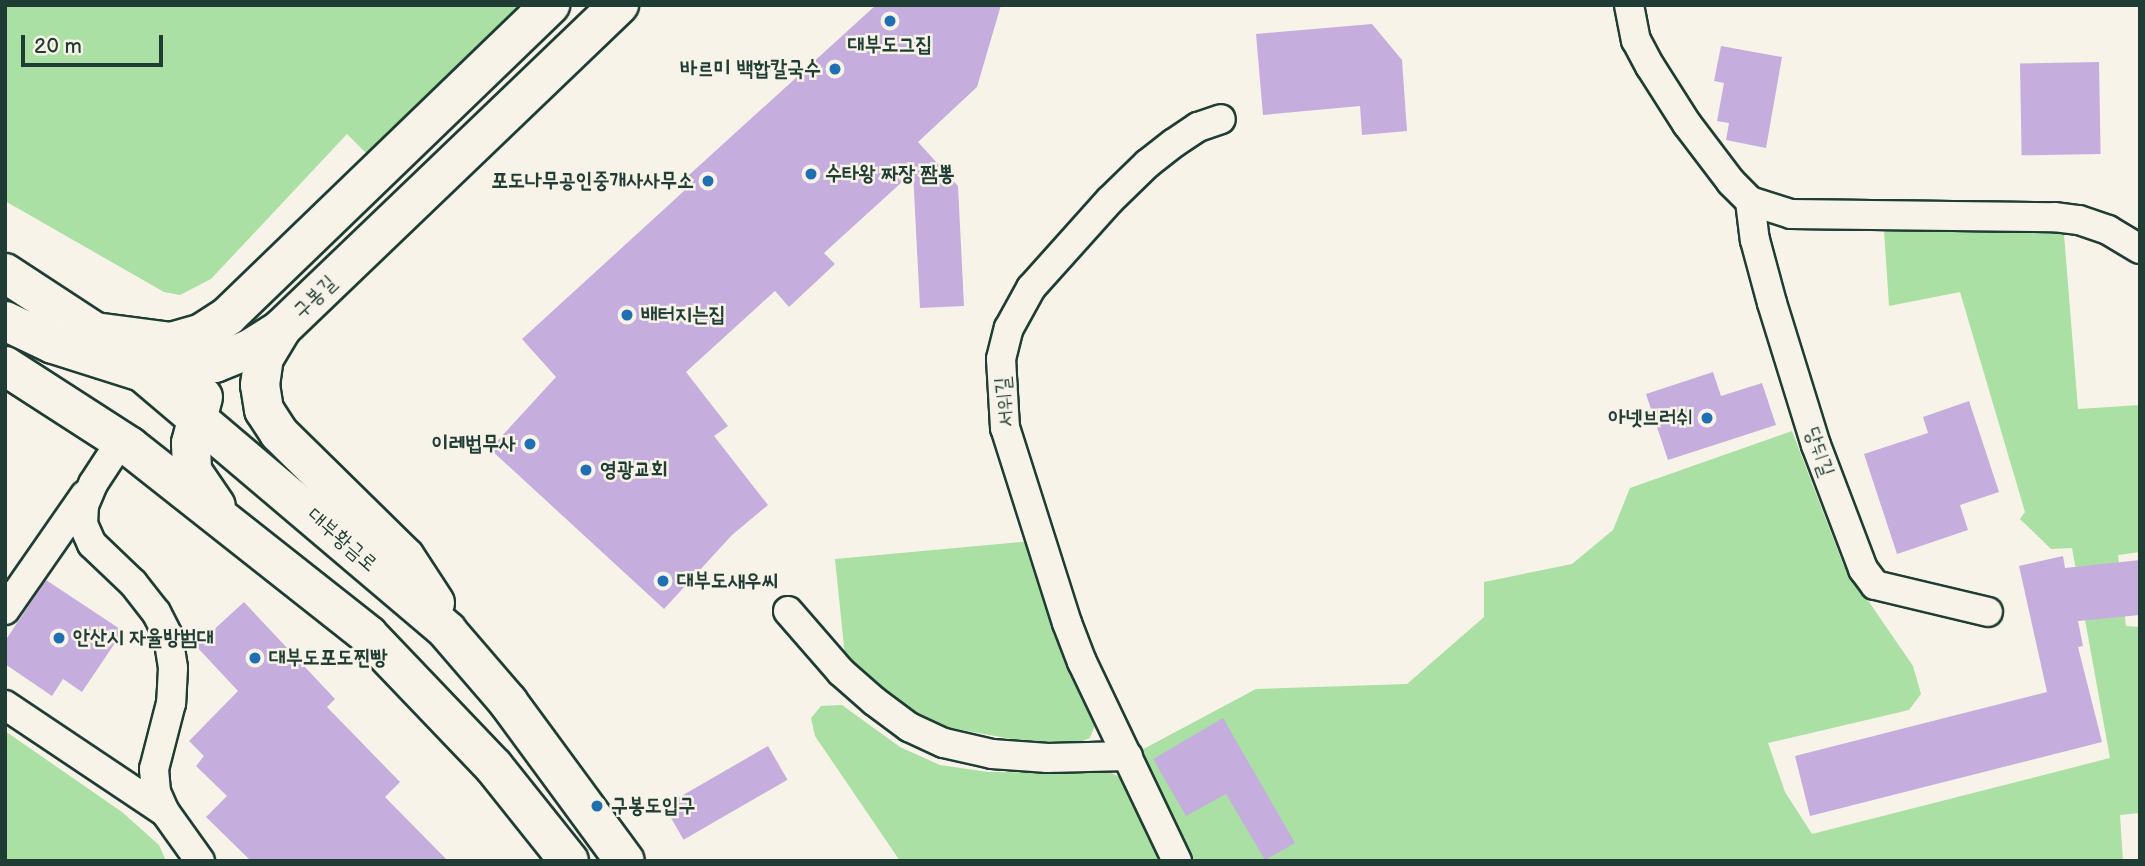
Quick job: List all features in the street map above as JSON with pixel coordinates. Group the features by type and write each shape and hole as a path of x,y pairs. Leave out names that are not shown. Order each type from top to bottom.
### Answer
{"main road":[{"path":"95,332 171,342 202,333 228,316 550,5"},
{"name":"구봉길","path":"447,631 429,590 405,557 279,433 264,410 260,385 264,358 282,328 619,5"},
{"name":"대부황금로","path":"5,273 95,332 196,415 447,631 508,702 625,861"},
{"path":"238,532 207,495 192,471 191,443 196,415 215,363 262,284"},
{"path":"5,321 53,344 145,373 215,363 248,350 282,328"},
{"path":"5,366 121,441 368,635 494,767 569,861"}],"lane":[{"path":"1629,5 1636,40 1650,66 1687,124 1731,182 1750,201 1791,214 2053,217 2079,220 2108,230 2140,249"},
{"name":"서위길","path":"1177,861 1067,623 1043,538 1020,481 1006,428 1001,359 1009,328 1031,288 1110,201 1165,150 1198,127 1221,119"},
{"name":"당뒤길","path":"1750,201 1755,240 1780,329 1816,445 1863,569 1875,585 1988,612"},
{"path":"5,610 121,441"},
{"path":"93,484 84,505 83,524 92,544 132,583 156,612 168,636 173,668 171,703 154,769 156,792 165,812 200,861"},
{"path":"788,611 841,672 874,701 909,727 944,743 992,754 1048,758 1128,756"},
{"path":"5,705 165,812"}],"green space":[{"path":"5,5 521,5 368,155 347,134 211,279 180,295 164,292 5,201"},
{"path":"2007,227 2064,234 2078,409 2140,405 2140,552 2118,555 2126,626 2140,627 2140,813 2120,815 2123,861 1187,861 1136,753 1256,689 1407,684 1484,617 1484,582 1572,564 1613,530 1630,488 1792,431 1843,564 1913,666 1921,694 1909,710 1768,743 1785,792 1812,834 2110,758 2072,548 2051,549 2020,519 2025,512 1960,292 1889,306 1884,230"},
{"path":"1032,541 1095,711 1095,725 1090,738 1075,744 1028,742 946,727 906,712 869,686 845,656 835,559"},
{"path":"842,705 900,747 940,765 988,772 1111,773 1124,779 1160,861 900,861 815,736 811,718 821,706"},
{"path":"5,731 122,812 159,845 166,861 5,861"}],"building":[{"path":"876,5 1001,5 977,87 918,142 958,186 964,306 920,308 913,172 824,253 835,264 789,307 775,291 686,372 728,426 714,436 768,505 732,535 664,609 490,449 556,377 522,339 684,191 678,185"},
{"path":"1372,24 1402,60 1407,131 1362,135 1360,106 1263,115 1256,34"},
{"path":"1721,46 1782,57 1766,148 1726,140 1729,123 1717,121 1724,83 1714,81"},
{"path":"2099,62 2101,154 2022,155 2020,63"},
{"path":"1713,372 1721,396 1762,383 1776,425 1668,460 1646,394"},
{"path":"1969,401 1999,492 1960,505 1968,530 1897,554 1864,454 1928,433 1923,417"},
{"path":"2063,556 2065,568 2140,560 2140,615 2078,621 2083,646 2078,647 2102,742 1810,816 1795,756 2047,692 2019,566"},
{"path":"46,580 123,631 82,692 63,679 52,696 5,664 5,641"},
{"path":"244,602 335,699 327,707 400,782 385,797 448,861 251,861 206,817 227,796 196,766 204,756 189,741 238,691 196,646"},
{"path":"1223,718 1295,843 1265,860 1226,794 1186,816 1153,759"},
{"path":"768,746 787,780 684,840 664,806"}],"place":[{"name":"대부도그집","path":"890,21"},
{"name":"바르미 백합칼국수","path":"835,69"},
{"name":"수타왕 짜장 짬뽕","path":"811,174"},
{"name":"포도나무공인중개사사무소","path":"708,181"},
{"name":"배터지는집","path":"627,315"},
{"name":"아넷브러쉬","path":"1707,418"},
{"name":"이레법무사","path":"530,444"},
{"name":"영광교회","path":"586,470"},
{"name":"대부도새우씨","path":"663,581"},
{"name":"안산시 자율방범대","path":"59,638"},
{"name":"대부도포도찐빵","path":"255,658"},
{"name":"구봉도입구","path":"597,806"}]}
